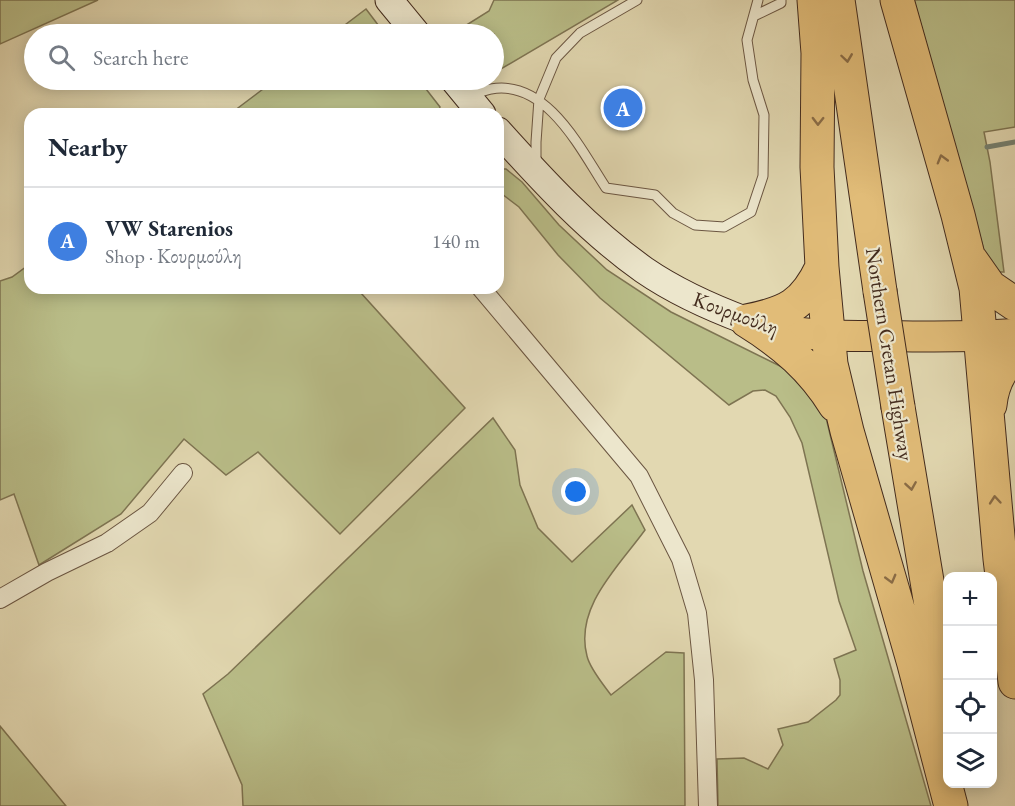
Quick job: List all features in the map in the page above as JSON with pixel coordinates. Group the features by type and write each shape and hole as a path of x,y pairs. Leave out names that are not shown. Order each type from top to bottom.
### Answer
{"highway":[{"path":"814,0 818,53 817,167 822,267 831,364 847,431 908,642 951,806"},
{"name":"Northern Cretan Highway","path":"838,0 898,407 944,680"},
{"path":"897,0 970,258 980,336 1000,559 1015,682"},
{"path":"970,258 990,288 1015,304"},
{"path":"747,321 771,316 800,301 813,287 822,267"},
{"path":"747,321 776,339 807,367 823,385 847,431"},
{"path":"988,421 991,394 997,376 1015,355"},
{"path":"963,788 966,806"}],"main road":[{"path":"389,0 409,24"},
{"name":"Κουρμούλη","path":"504,138 582,219 646,271 683,293 747,321 790,333 828,336 1015,334"}],"street":[{"path":"486,294 639,476 681,560 696,613 703,669 708,806"},
{"path":"0,599 47,572 107,543 150,513 183,473"}],"lane":[{"path":"537,174 536,142 539,99 556,58 580,33 637,0"},
{"path":"504,89 519,90 539,99 559,118 606,188 655,195 673,213 695,225 724,227 751,212 763,176 764,115 753,80 747,40 758,0"},
{"path":"754,16 781,3 781,0"},
{"path":"468,97 487,90"}],"green space":[{"path":"0,0 98,0 45,24 24,24 24,33 0,44"},
{"path":"494,0 618,0 504,67 504,24 468,24 489,11"},
{"path":"914,0 1015,0 1015,127 984,132 1004,272 990,272"},
{"path":"366,9 377,24 346,24"},
{"path":"262,90 427,90 440,107 440,108 238,108"},
{"path":"504,169 522,182 559,225 607,270 671,312 786,369 822,401 863,571 931,806 718,806 717,759 744,758 768,769 783,745 778,729 808,722 836,700 840,695 840,680 834,659 856,650 839,601 802,443 790,417 776,396 765,390 753,391 729,405 600,298 558,255 519,207 504,196"},
{"path":"24,268 24,294 362,294 465,408 340,534 258,452 226,475 184,439 121,514 39,565 14,494 0,500 0,281 12,277"},
{"path":"493,418 515,450 520,485 538,528 572,562 632,505 645,530 601,588 593,604 587,621 585,638 587,656 594,671 611,695 666,652 684,653 685,806 243,806 242,785 203,694 228,674"},
{"path":"0,726 66,806 0,806"}],"waterway":[{"path":"987,147 1015,142"}],"place":[{"name":"VW Starenios","path":"623,108"}]}
